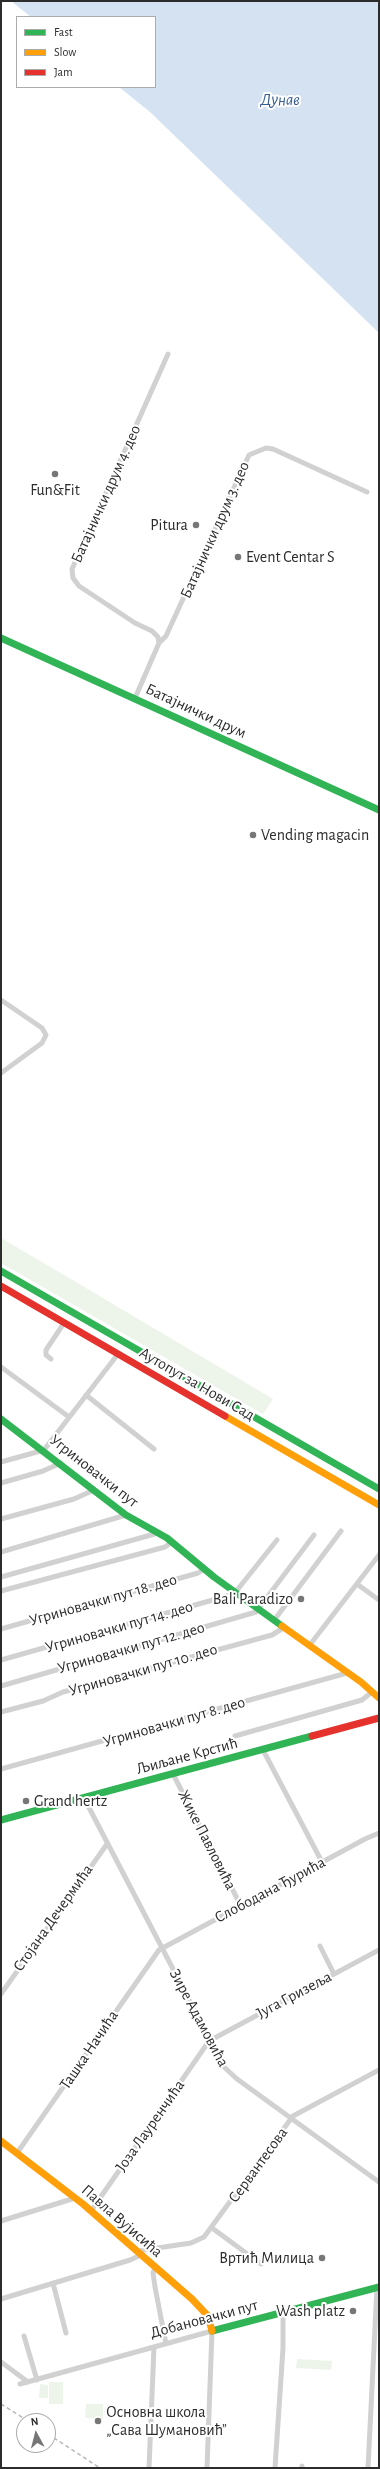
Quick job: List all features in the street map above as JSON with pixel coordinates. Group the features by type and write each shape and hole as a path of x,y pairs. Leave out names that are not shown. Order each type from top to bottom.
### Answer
{"street":[{"name":"Батајнички друм 4. део","path":"159,643 158,637 152,631 135,623 79,586 73,578 72,569 168,354"},
{"name":"Батајнички друм 3. део","path":"135,698 159,643 166,636 249,454 266,448 368,492"},
{"name":"Батајнички друм","path":"1,638 379,810"},
{"path":"1,1000 42,1028 46,1035 42,1043 1,1073"},
{"name":"Аутопут за Нови Сад","path":"1,1271 379,1489"},
{"name":"Аутопут за Нови Сад","path":"1,1286 379,1506"},
{"path":"50,1359 46,1354 46,1350 64,1323"},
{"path":"1,1462 44,1450 118,1354"},
{"path":"1,1367 69,1417"},
{"path":"86,1395 154,1449"},
{"name":"Угриновачки пут","path":"1,1419 61,1463 126,1515 172,1542 236,1593 285,1627 379,1698"},
{"path":"1,1483 43,1471 61,1463"},
{"path":"1,1519 74,1499 94,1490"},
{"path":"1,1552 126,1515"},
{"path":"275,1620 341,1531"},
{"path":"1,1577 158,1533"},
{"path":"260,1609 314,1535"},
{"path":"236,1593 277,1540"},
{"path":"1,1591 164,1547 172,1542"},
{"path":"309,1646 379,1555"},
{"name":"Угриновачки пут 18. део","path":"1,1629 135,1592 198,1573 204,1568"},
{"path":"357,1584 379,1600"},
{"name":"Угриновачки пут 14. део","path":"1,1660 236,1593"},
{"name":"Угриновачки пут 12. део","path":"1,1686 237,1619 260,1609"},
{"name":"Угриновачки пут 10. део","path":"1,1712 43,1701 63,1692 279,1633 285,1627"},
{"name":"Угриновачки пут 8. део","path":"1,1769 347,1673"},
{"path":"235,1736 362,1700 372,1692"},
{"name":"Љиљане Крстић","path":"1,1820 379,1718"},
{"path":"263,1750 322,1862"},
{"name":"Жике Павловића","path":"172,1774 241,1906"},
{"name":"Зире Адамовића","path":"84,1798 218,2060 231,2075 292,2117 379,2182"},
{"name":"Слободана Ђурића","path":"162,1948 379,1833"},
{"name":"Стојана Дечермића","path":"1,1994 107,1844"},
{"path":"320,1946 334,1974"},
{"name":"Ташка Начића","path":"17,2153 148,1963 162,1948"},
{"name":"Југа Гризеља","path":"209,2041 379,1950"},
{"name":"Јоза Лауренчића","path":"91,2211 209,2041"},
{"name":"Сервантесова","path":"1,2299 130,2260 139,2253 201,2240 212,2228 292,2117 379,2070"},
{"name":"Павла Вујисића","path":"1,2141 91,2211 200,2307 208,2316 212,2332"},
{"path":"1,2221 75,2198"},
{"path":"212,2228 261,2264"},
{"path":"155,2268 153,2273 155,2287 166,2344"},
{"path":"53,2283 66,2333"},
{"path":"368,2468 378,2287"},
{"name":"Добановачки пут","path":"20,2384 378,2287"},
{"path":"275,2468 283,2348 283,2313"},
{"path":"207,2468 212,2332"},
{"path":"24,2336 37,2380"},
{"path":"149,2468 154,2347"},
{"path":"1,2362 28,2382"}],"shaded area":[{"path":"1,1238 273,1399 263,1414 1,1263"},
{"path":"297,2359 332,2361 331,2370 296,2368"},
{"path":"49,2382 63,2382 63,2404 49,2404"},
{"path":"40,2384 48,2385 48,2398 39,2398"},
{"path":"86,2404 103,2404 103,2419 85,2418"}],"water":[{"name":"Дунав","path":"11,1 379,1 379,333 150,112 120,88 156,88 156,16 30,16"}],"railway":[{"path":"1,2404 16,2413"},
{"path":"56,2439 100,2468"}],"traffic: fast":[{"path":"1,638 379,810"},
{"path":"1,1271 379,1489"},
{"path":"1,1419 126,1515 167,1538 214,1577 282,1626"},
{"path":"1,1820 312,1736"},
{"path":"212,2331 379,2287"}],"traffic: slow":[{"path":"225,1416 379,1505"},
{"path":"282,1626 361,1682 379,1698"},
{"path":"1,2141 83,2204 192,2299 208,2316 212,2331"}],"traffic: jam":[{"path":"1,1286 225,1416"},
{"path":"312,1736 379,1718"}],"place":[{"name":"Fun&Fit","path":"55,474"},
{"name":"Pitura","path":"196,525"},
{"name":"Event Centar S","path":"238,557"},
{"name":"Vending magacin","path":"253,835"},
{"name":"Bali Paradizo","path":"301,1599"},
{"name":"Grand hertz","path":"26,1801"},
{"name":"Вртић Милица","path":"322,2258"},
{"name":"Wash platz","path":"353,2311"},
{"name":"Основна школа „Сава Шумановић”","path":"98,2421"}]}
